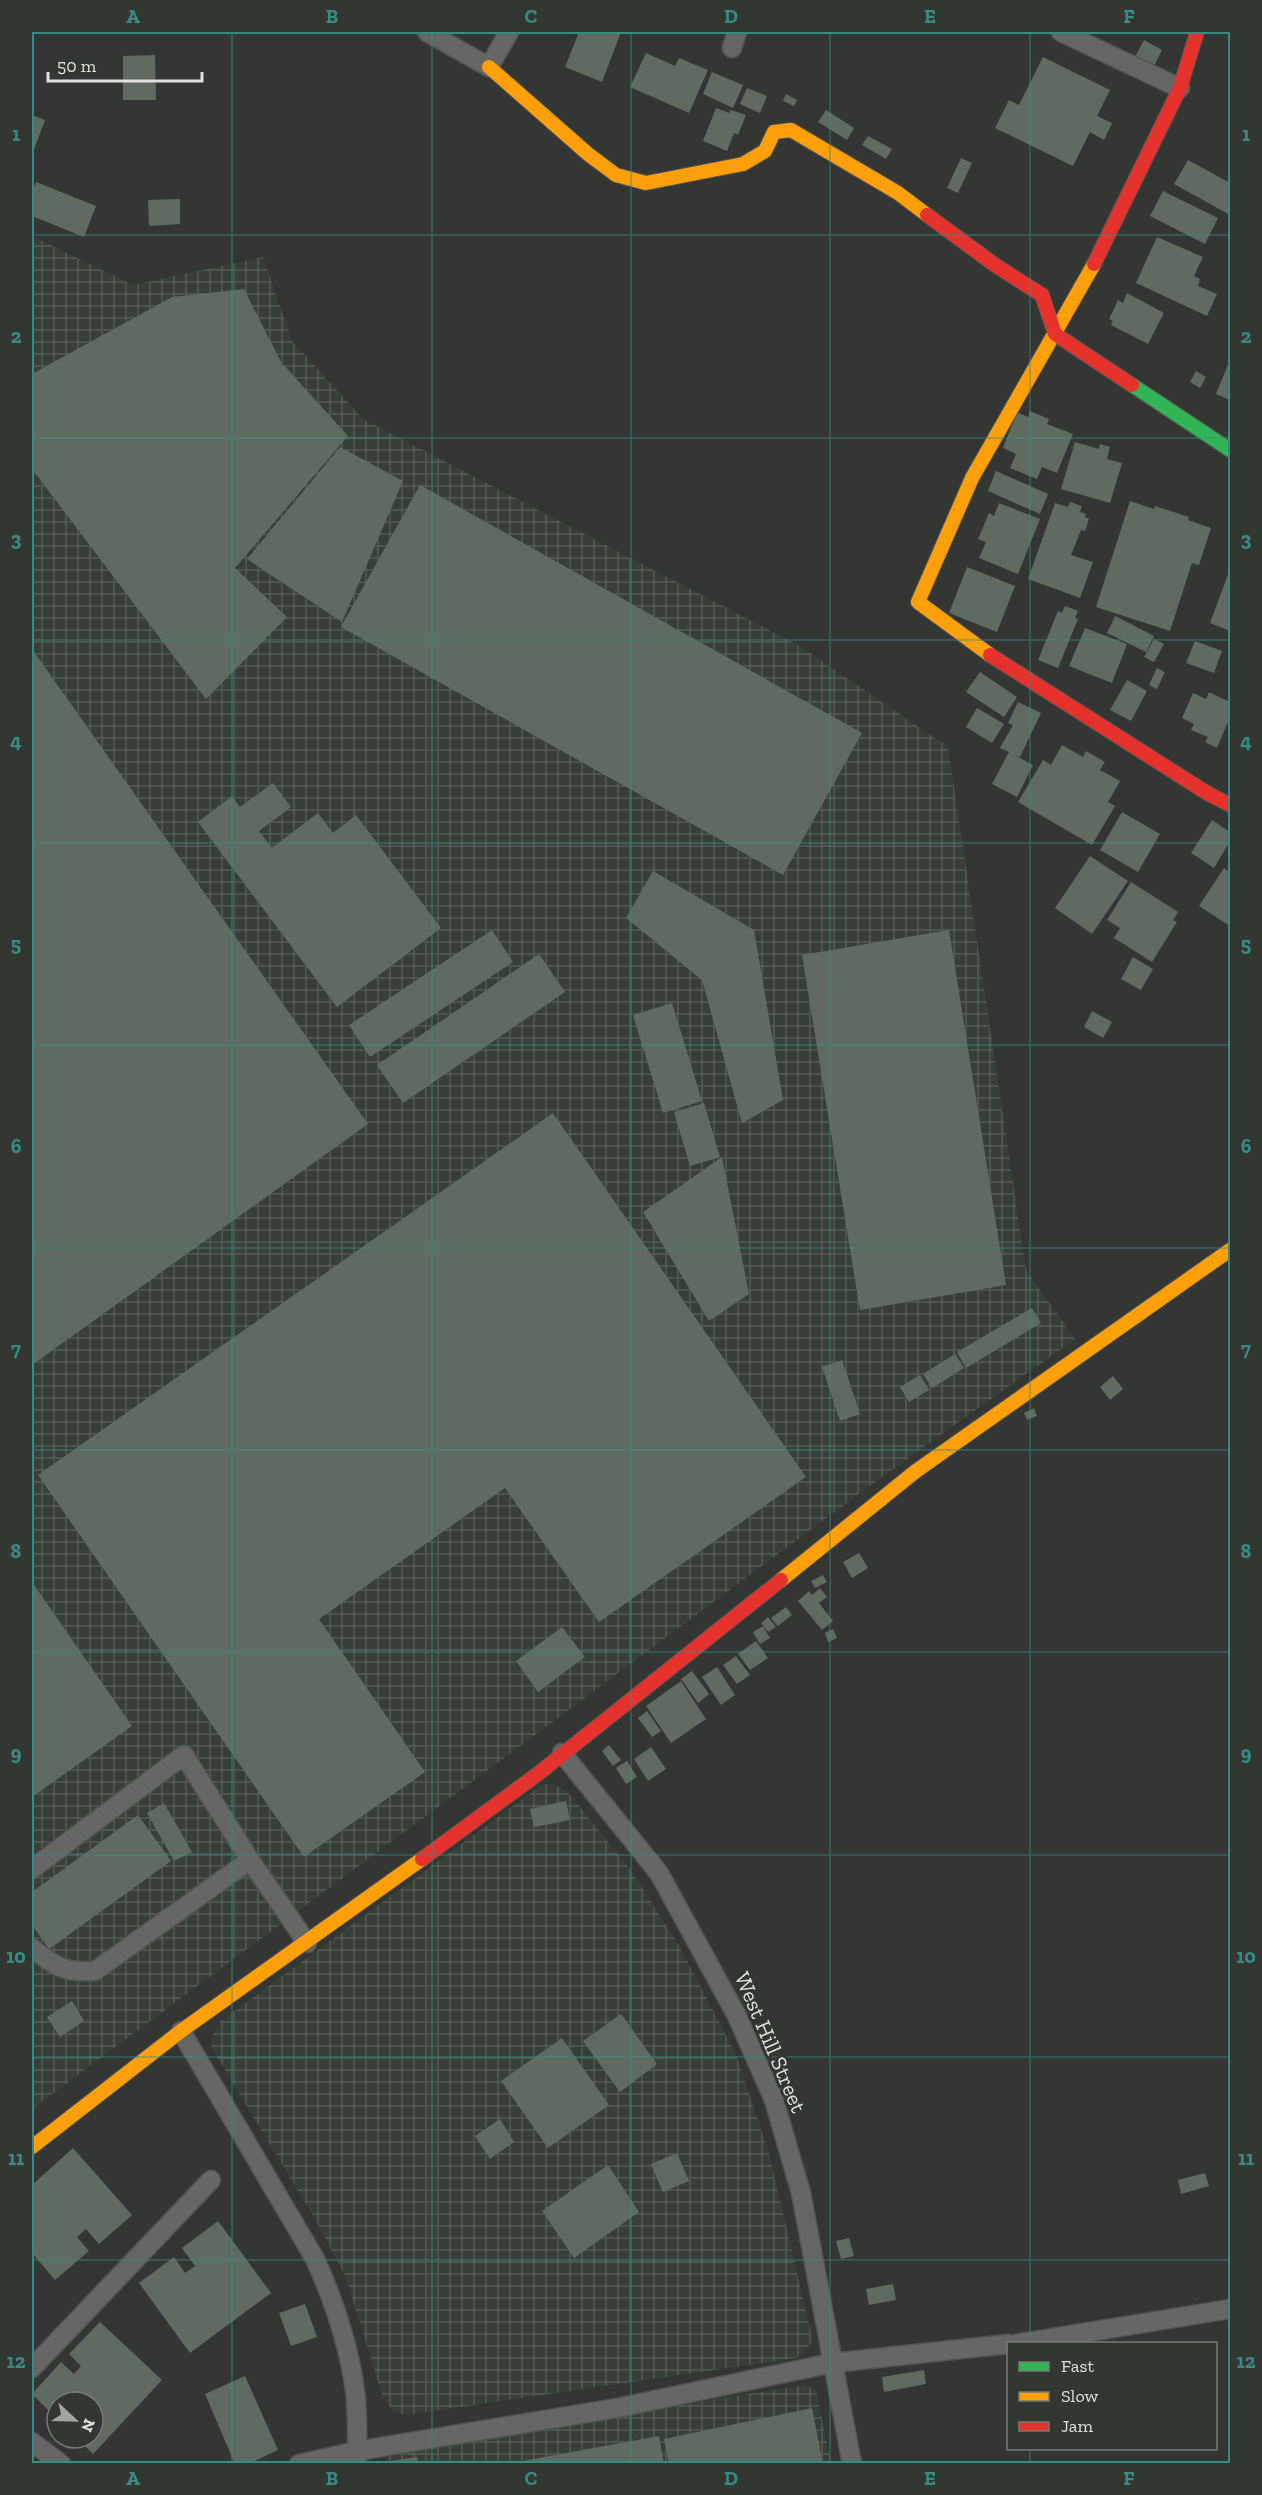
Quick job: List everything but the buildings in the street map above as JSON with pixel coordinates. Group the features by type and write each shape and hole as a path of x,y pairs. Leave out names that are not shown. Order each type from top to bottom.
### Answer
{"street":[{"path":"427,32 489,67 616,176 646,183 743,164 765,152 774,132 791,130 898,193 995,266 1042,295 1055,334 1230,450"},
{"path":"489,67 509,32"},
{"path":"1061,32 1180,88"},
{"path":"1197,32 1180,88 1085,282 1063,315 1055,334 972,478 918,602 974,645 1207,793 1230,805"},
{"path":"32,2147 181,2031 307,1944 539,1773 916,1471 1230,1250"},
{"name":"West Hill Street","path":"562,1753 659,1873 701,1946 774,2100 801,2193 852,2463"},
{"path":"32,1869 184,1755 250,1860 307,1944"},
{"path":"32,1948 54,1966 75,1972 95,1971 250,1860"},
{"path":"181,2031 315,2259 333,2298 344,2335 356,2392 357,2457"},
{"path":"32,2368 211,2180"},
{"path":"1021,2342 1230,2309"},
{"path":"299,2463 357,2457 617,2408 832,2363 1007,2344"},
{"path":"32,2442 61,2463"}],"shaded area":[{"path":"32,236 133,285 263,257 292,341 363,419 800,646 948,747 1026,1270 1075,1339 875,1482 32,2109"},
{"path":"543,1784 553,1784 567,1791 630,1869 677,1942 736,2054 769,2153 813,2341 797,2358 405,2415 394,2412 383,2398 346,2278 314,2217 211,2047 213,2035 220,2022"},
{"path":"805,2385 816,2390 831,2463 385,2464 388,2452"}],"traffic: fast":[{"path":"1132,385 1230,450"}],"traffic: slow":[{"path":"489,67 588,154 616,175 646,183 743,164 765,151 774,132 791,130 898,193 927,215"},
{"path":"990,655 918,602 972,478 1094,264"},
{"path":"781,1580 916,1471 1230,1250"},
{"path":"32,2147 181,2031 422,1859"}],"traffic: jam":[{"path":"1094,264 1180,88 1197,32"},
{"path":"927,215 995,265 1042,295 1055,334 1132,385"},
{"path":"990,655 1207,793 1230,805"},
{"path":"422,1859 539,1773 781,1580"}]}
